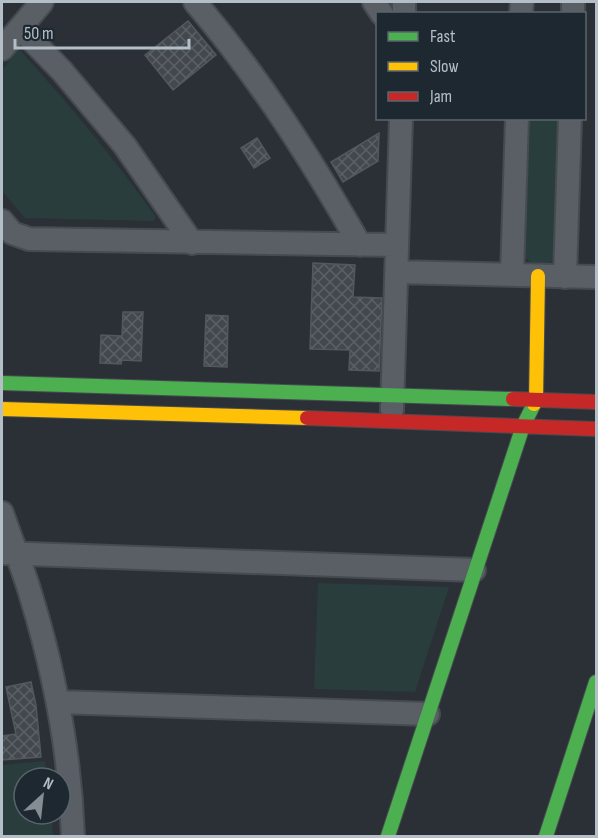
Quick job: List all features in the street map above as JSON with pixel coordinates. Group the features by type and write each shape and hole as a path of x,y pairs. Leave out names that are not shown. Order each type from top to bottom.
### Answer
{"street":[{"path":"2,49 42,2"},
{"path":"195,2 241,59 299,142 360,245"},
{"path":"20,28 62,72 125,146 192,243"},
{"path":"392,420 401,120"},
{"path":"512,275 518,120"},
{"path":"565,277 570,120"},
{"path":"2,221 12,233 29,239 397,245"},
{"path":"396,272 597,277"},
{"path":"388,837 474,570 523,426 536,400 538,276"},
{"path":"2,382 597,402"},
{"path":"2,410 392,420 597,429"},
{"path":"2,513 9,554 36,613 58,702 69,774 73,837"},
{"path":"9,554 474,570"},
{"path":"546,837 597,682"},
{"path":"58,702 428,714"}],"green space":[{"path":"19,49 107,152 156,217 154,221 25,218 2,191 2,70"},
{"path":"526,120 563,120 558,255 550,263 532,264 522,254"},
{"path":"318,583 449,587 415,692 314,689"},
{"path":"45,761 46,766 12,766 12,826 52,826 53,836 2,836 2,765"}],"building":[{"path":"188,21 216,55 173,90 145,55"},
{"path":"379,133 378,161 343,182 331,162"},
{"path":"257,138 270,158 254,168 241,148"},
{"path":"313,263 355,265 353,297 382,298 379,371 349,370 350,350 310,349"},
{"path":"123,312 143,312 141,361 122,360 121,364 100,363 101,335 122,336"},
{"path":"206,315 228,316 227,367 204,366"},
{"path":"31,682 36,705 41,757 2,760 2,736 16,734 6,687"}],"traffic: fast":[{"path":"2,383 513,399"},
{"path":"388,836 523,426 534,404"},
{"path":"546,836 596,682"}],"traffic: slow":[{"path":"534,404 536,400 538,276"},
{"path":"2,409 307,418"}],"traffic: jam":[{"path":"513,399 596,402"},
{"path":"307,418 596,429"}]}
